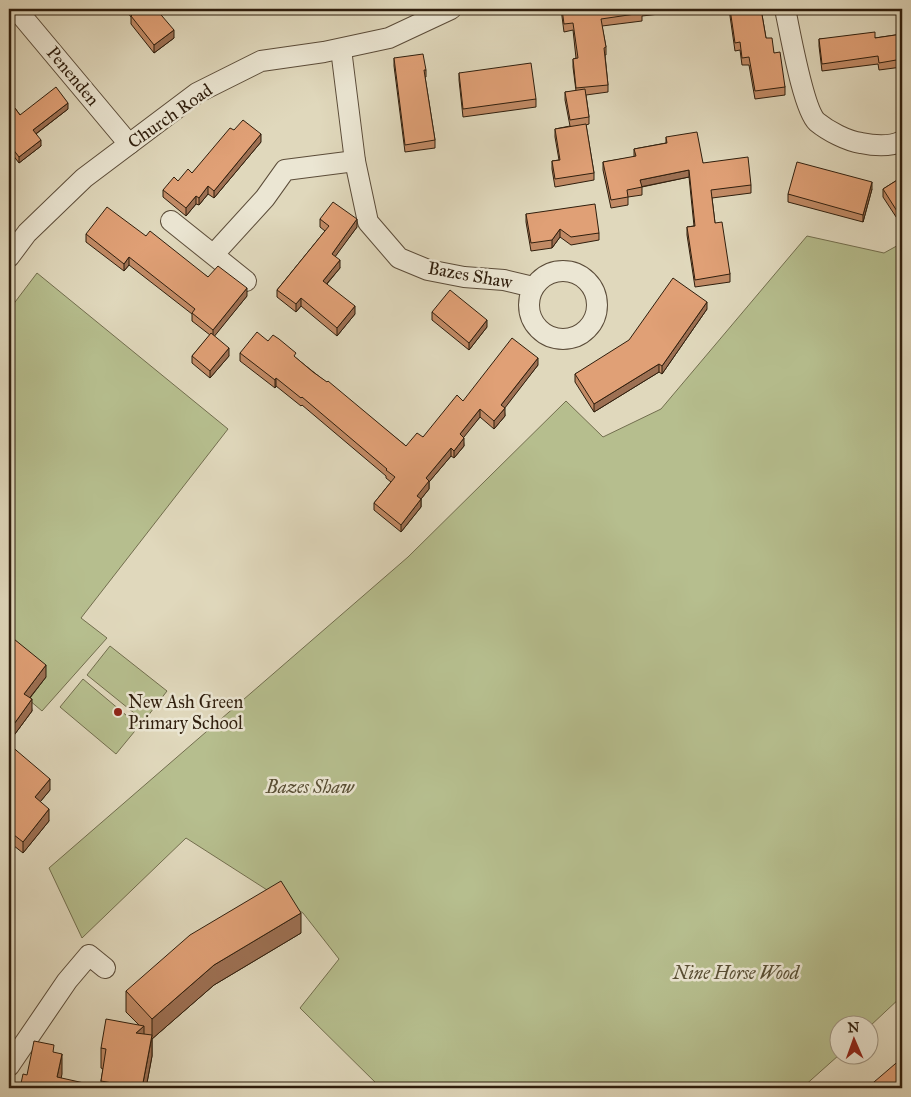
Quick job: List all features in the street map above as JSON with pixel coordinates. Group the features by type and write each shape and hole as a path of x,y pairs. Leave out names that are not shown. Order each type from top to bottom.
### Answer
{"street":[{"name":"Penenden","path":"16,9 129,144"},
{"name":"Church Road","path":"9,257 27,233 84,178 197,93 262,61 341,49 389,38 451,9"},
{"path":"785,9 804,97 816,121 850,141 874,145 894,145 902,141"},
{"name":"Bazes Shaw","path":"341,49 355,161 368,222 399,258 428,270 464,277 504,280 533,287"},
{"path":"214,254 265,198 285,170 355,161"},
{"path":"170,221 246,281"},
{"path":"9,1066 67,981 89,955 105,968"}],"green space":[{"name":"Nine Horse Wood","path":"807,236 884,253 902,243 902,996 878,1019 878,1014 828,1014 829,1064 802,1088 381,1088 300,1008 339,959 303,913 186,838 82,938 49,868 408,557 566,401 603,437 661,409"},
{"path":"37,273 228,429 81,618 107,638 42,711 22,694 9,644 9,310"},
{"path":"110,646 167,691 144,721 87,675"},
{"path":"83,679 139,726 116,754 60,707"}],"building":[{"path":"131,9 156,9 174,30 154,45 131,16 134,13"},
{"path":"562,9 642,9 642,13 601,19 606,47 604,48 608,85 576,88 573,59 578,58 573,23 564,24"},
{"path":"730,9 761,9 766,38 772,38 774,53 780,52 785,87 755,91 749,57 742,58 740,42 735,43"},
{"path":"875,32 875,38 902,34 902,59 879,63 878,56 822,64 819,39"},
{"path":"423,54 435,140 405,145 394,58"},
{"path":"531,63 536,99 463,109 459,73"},
{"path":"56,87 68,103 33,130 41,140 19,157 9,144 9,100 20,115"},
{"path":"585,89 589,117 570,120 565,92"},
{"path":"243,120 261,134 214,191 208,186 199,198 196,196 186,208 163,190 174,177 178,181 188,169 192,173 230,128 234,130"},
{"path":"586,124 594,173 555,179 552,161 560,160 555,129"},
{"path":"697,132 703,163 748,157 751,185 711,190 715,223 722,222 730,274 695,280 687,227 695,226 689,170 640,180 642,187 627,190 628,197 611,200 603,162 636,156 634,149 667,143 666,137"},
{"path":"797,162 872,182 863,215 788,194"},
{"path":"902,177 902,219 883,189"},
{"path":"333,202 357,219 332,254 340,260 323,281 355,306 337,328 301,298 296,304 277,290 329,226 320,219"},
{"path":"595,204 599,233 571,237 560,229 552,240 531,243 526,214"},
{"path":"107,207 146,236 150,231 208,277 218,266 247,288 213,330 192,313 195,309 129,257 124,264 86,234"},
{"path":"673,278 707,302 662,366 659,364 594,404 575,374 629,340"},
{"path":"450,290 487,320 469,343 432,312"},
{"path":"257,332 268,341 273,335 279,339 296,353 294,356 313,372 328,381 406,446 417,433 423,437 457,395 463,401 512,338 538,358 501,405 505,408 494,421 480,409 460,434 464,438 454,451 451,448 426,478 429,481 417,496 421,499 401,525 374,503 395,477 302,397 276,378 275,380 240,353"},
{"path":"211,333 229,348 210,371 192,356"},
{"path":"9,635 46,665 24,694 32,699 9,731"},
{"path":"9,735 14,739 10,745 50,779 35,797 49,809 23,842 9,831"},
{"path":"281,881 301,913 214,965 152,1019 126,991 190,935"},
{"path":"106,1019 144,1026 136,1033 152,1035 142,1088 117,1088 118,1084 101,1081 106,1049 101,1048"},
{"path":"34,1041 54,1045 53,1052 62,1054 57,1077 84,1083 83,1088 20,1088 23,1074 27,1075"},
{"path":"902,1058 902,1088 867,1088"}],"place":[{"name":"New Ash Green Primary School","path":"118,712"}]}
